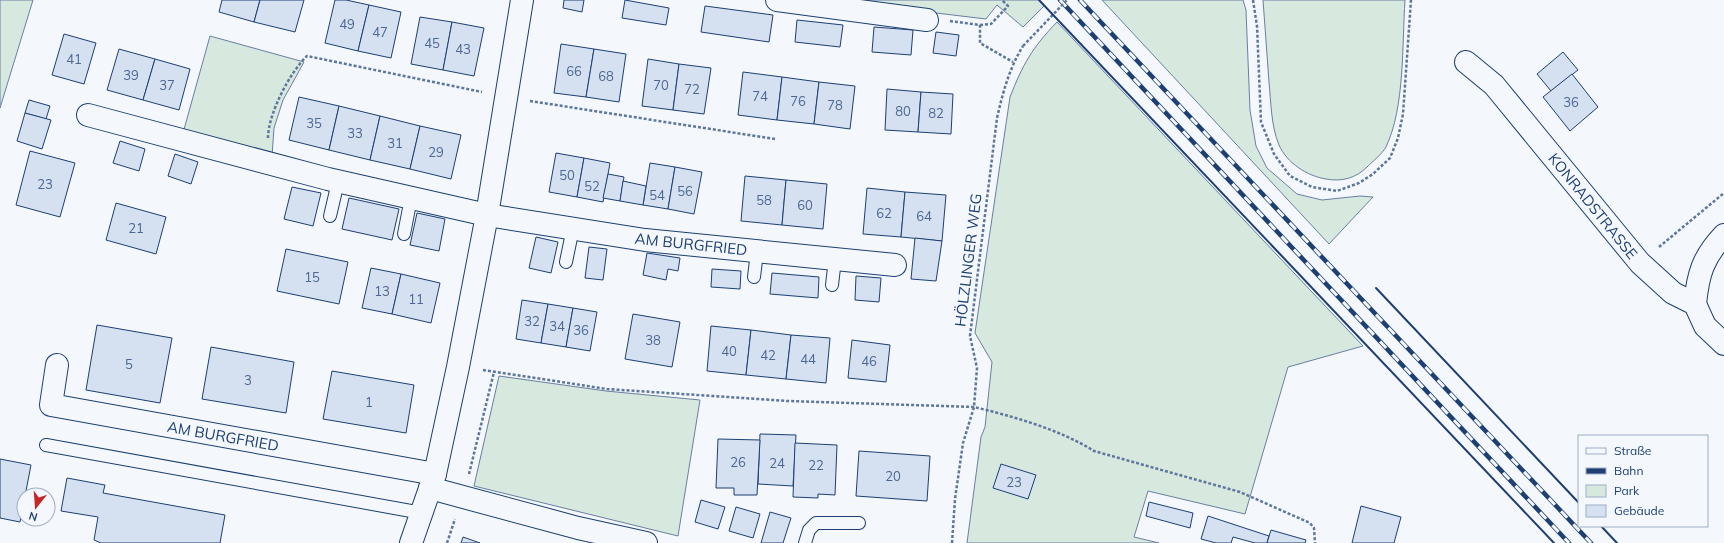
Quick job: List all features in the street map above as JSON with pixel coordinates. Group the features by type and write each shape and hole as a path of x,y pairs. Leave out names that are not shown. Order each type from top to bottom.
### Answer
{"street":[{"path":"410,543 433,481 458,367 487,215 522,0"},
{"path":"777,0 927,20"},
{"name":"KONRADSTRASSE","path":"1466,62 1494,85 1640,263 1673,293 1695,304"},
{"name":"AM BURGFRIED","path":"88,115 338,182 487,215 645,240 895,265"},
{"path":"1724,235 1712,248 1702,265 1697,282 1695,304 1705,326 1724,344"},
{"name":"AM BURGFRIED","path":"57,365 51,405 433,481 463,496 578,528 646,543"}],"lane":[{"path":"330,216 338,182"},
{"path":"404,234 411,198"},
{"path":"566,262 573,228"},
{"path":"754,277 756,252"},
{"path":"832,286 835,259"},
{"path":"46,445 422,513"},
{"path":"805,543 809,530 816,523 859,523"}],"path":[{"path":"927,20 980,25 991,24 1008,6 1002,0"},
{"name":"HÖLZLINGER WEG","path":"952,543 955,499 963,443 974,407 977,368 970,336 981,236 997,118 1013,62 1023,46 1067,0"},
{"path":"1254,0 1257,26 1261,122 1274,154 1290,176 1312,187 1337,191 1359,183 1374,174 1390,158 1398,138 1403,114 1411,0"},
{"path":"980,25 980,43 1013,62"},
{"path":"1640,263 1724,193"},
{"path":"458,367 607,389 788,400 974,407 1004,414 1079,441 1094,451 1240,492 1310,523 1314,528 1315,543"},
{"path":"447,543 463,496 494,372"}],"green space":[{"path":"0,0 33,0 0,108"},
{"path":"828,0 1039,0 1044,6 1023,27 997,5 986,19"},
{"path":"1102,0 1243,0 1246,10 1250,110 1256,146 1267,168 1297,194 1322,200 1360,196 1373,197 1329,244"},
{"path":"1263,0 1405,0 1402,75 1397,113 1386,147 1380,155 1358,174 1338,180 1312,175 1298,168 1292,163 1279,145 1274,130 1272,114"},
{"path":"1057,22 1363,346 1288,367 1245,514 1148,491 1134,537 1159,543 967,543 981,437 985,427 992,362 975,333 1010,97 1019,75 1029,57 1041,40"},
{"path":"210,36 304,62 283,100 274,128 272,156 183,133"},
{"path":"499,376 606,391 700,400 678,536 474,486"}],"building":[{"path":"222,0 260,0 254,22 219,12"},
{"path":"260,0 304,0 295,32 254,22"},
{"path":"335,0 346,0 369,5 358,51 325,43"},
{"path":"564,0 584,0 582,12 563,8"},
{"path":"625,0 669,8 666,25 622,18"},
{"path":"369,5 401,12 391,58 358,51"},
{"path":"705,6 773,15 769,42 701,32"},
{"path":"420,17 452,22 443,70 411,64"},
{"path":"797,20 843,25 840,47 795,42"},
{"path":"452,22 484,28 474,76 443,70"},
{"path":"874,27 913,30 911,55 872,52"},
{"path":"936,32 959,35 956,56 933,53"},
{"path":"64,34 96,43 84,84 52,75"},
{"path":"561,44 594,49 586,97 554,93"},
{"path":"119,49 155,59 143,100 107,90"},
{"path":"594,49 626,54 619,102 586,97"},
{"path":"1563,52 1578,70 1551,91 1537,74"},
{"path":"155,59 190,69 179,110 143,100"},
{"path":"648,59 679,64 673,110 642,106"},
{"path":"679,64 711,68 704,114 673,110"},
{"path":"743,72 782,77 777,120 738,115"},
{"path":"1572,74 1598,107 1570,131 1543,97"},
{"path":"782,77 819,82 814,124 777,120"},
{"path":"819,82 855,86 850,129 814,124"},
{"path":"887,89 921,92 918,132 885,130"},
{"path":"921,92 953,94 951,134 918,132"},
{"path":"299,97 339,106 329,150 289,140"},
{"path":"29,100 50,106 46,119 25,113"},
{"path":"339,106 380,116 370,160 329,150"},
{"path":"25,113 51,120 42,149 17,141"},
{"path":"380,116 420,126 410,169 370,160"},
{"path":"420,126 461,135 451,179 410,169"},
{"path":"120,141 145,149 139,171 113,163"},
{"path":"30,151 75,163 60,217 16,205"},
{"path":"556,153 584,158 577,197 549,192"},
{"path":"175,154 198,162 191,184 168,176"},
{"path":"584,158 610,163 603,202 577,197"},
{"path":"650,163 675,167 668,209 643,205"},
{"path":"675,167 702,172 694,214 668,209"},
{"path":"608,174 624,177 620,201 603,198"},
{"path":"745,176 786,180 782,225 741,221"},
{"path":"786,180 827,184 823,229 782,225"},
{"path":"623,181 646,186 643,205 620,201"},
{"path":"292,187 321,193 313,226 284,219"},
{"path":"867,188 905,192 901,237 863,234"},
{"path":"905,192 946,195 942,241 901,237"},
{"path":"349,198 399,209 392,240 342,229"},
{"path":"116,203 166,217 156,254 106,240"},
{"path":"417,213 445,219 439,251 410,245"},
{"path":"536,237 558,242 551,273 529,268"},
{"path":"915,238 942,241 936,281 911,279"},
{"path":"589,247 607,249 603,280 585,278"},
{"path":"286,249 348,262 339,304 277,291"},
{"path":"647,253 680,258 678,271 668,269 666,280 643,275"},
{"path":"371,268 401,274 392,314 362,308"},
{"path":"712,269 741,271 740,289 711,287"},
{"path":"772,273 819,277 818,298 770,294"},
{"path":"401,274 440,283 431,323 392,314"},
{"path":"856,276 881,278 879,302 855,300"},
{"path":"522,300 548,304 541,343 516,339"},
{"path":"548,304 573,308 566,347 541,343"},
{"path":"573,308 597,312 590,351 566,347"},
{"path":"633,314 680,322 672,367 625,359"},
{"path":"97,325 172,338 160,403 86,390"},
{"path":"711,326 751,330 746,375 707,371"},
{"path":"751,330 791,335 786,379 746,375"},
{"path":"791,335 830,338 826,383 786,379"},
{"path":"852,340 890,345 886,382 848,378"},
{"path":"211,347 294,362 286,413 202,399"},
{"path":"332,371 414,385 406,433 323,419"},
{"path":"760,434 796,435 793,486 758,484"},
{"path":"718,439 760,440 757,495 734,495 734,488 716,488"},
{"path":"795,443 837,445 835,495 818,494 818,498 793,497"},
{"path":"859,451 930,456 927,501 856,496"},
{"path":"0,459 31,465 27,487 16,487 16,521 0,518"},
{"path":"1001,464 1036,475 1028,499 993,488"},
{"path":"67,478 105,485 103,493 225,515 220,543 101,543 94,540 98,517 61,511"},
{"path":"701,500 725,507 718,529 695,522"},
{"path":"1149,502 1193,513 1190,528 1146,516"},
{"path":"1361,506 1401,517 1394,543 1352,543"},
{"path":"736,507 760,514 753,538 729,531"},
{"path":"770,512 791,518 783,543 761,543"},
{"path":"1208,516 1269,536 1267,543 1255,543 1233,537 1231,543 1216,543 1201,539"},
{"path":"1271,530 1306,540 1305,543 1267,543"},
{"path":"463,537 480,543 461,543"}],"railway":[{"path":"1060,0 1569,543"},
{"path":"1080,0 1591,543"}],"wall":[{"path":"1039,0 1554,543"},
{"path":"1376,288 1578,502"},
{"path":"1602,527 1617,543"}]}
